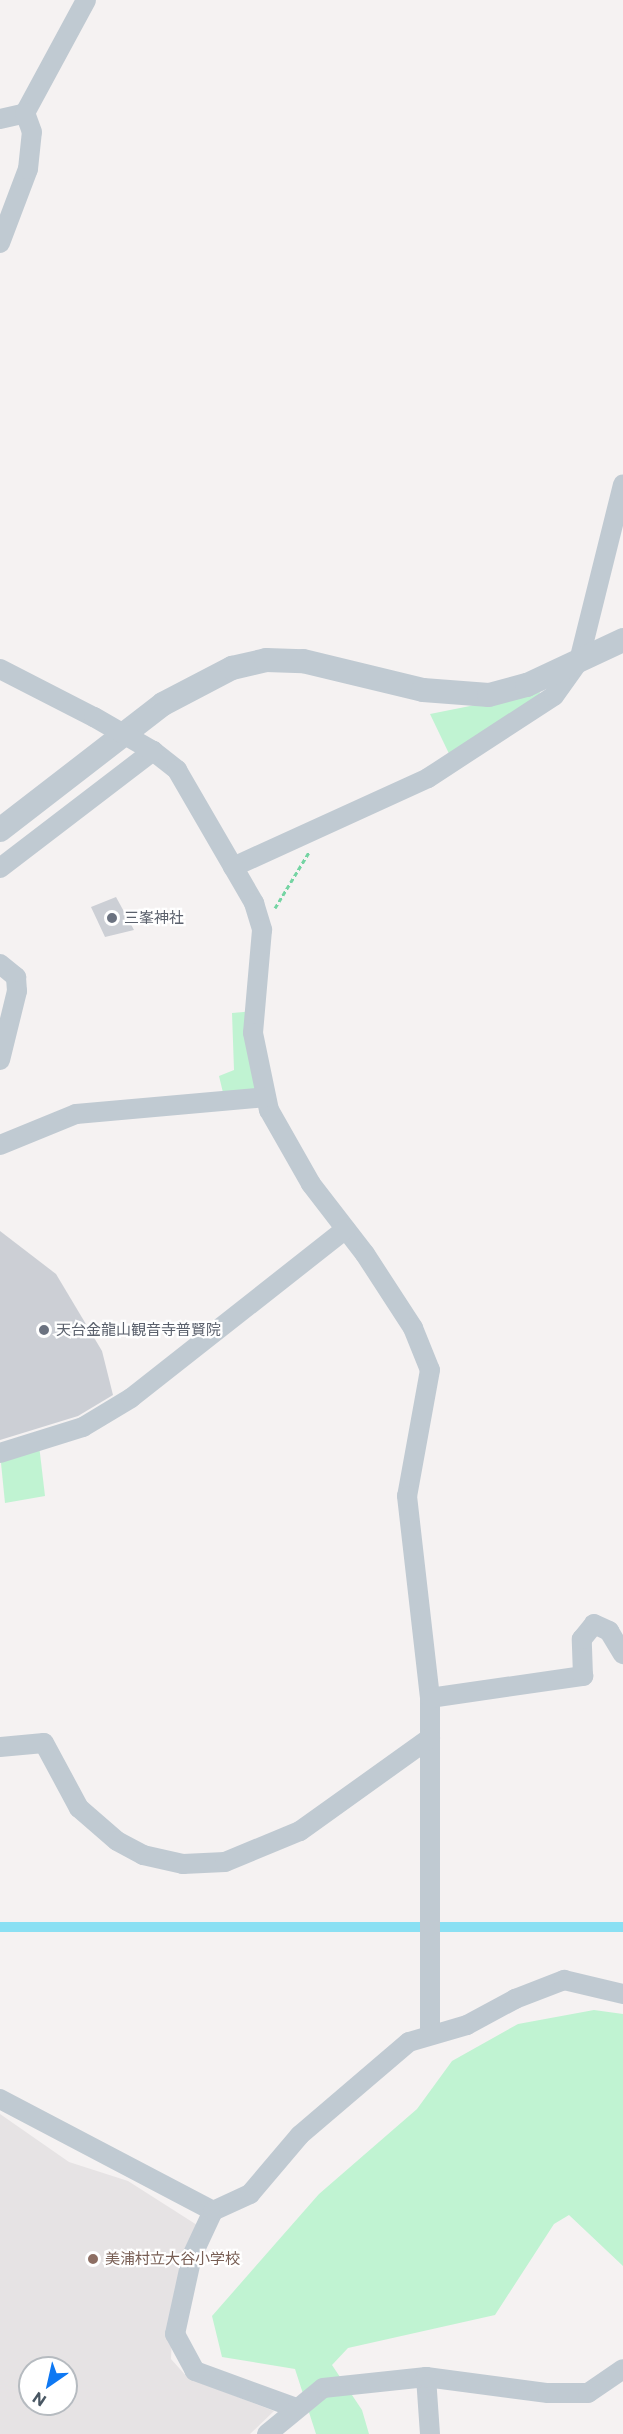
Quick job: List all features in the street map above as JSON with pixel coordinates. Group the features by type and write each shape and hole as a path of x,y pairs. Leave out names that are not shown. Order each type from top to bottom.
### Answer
{"street":[{"path":"0,119 25,113 86,0"},
{"path":"0,243 28,169 32,132 25,113"},
{"path":"233,867 428,778 554,696 579,660 623,484"},
{"path":"0,830 163,704 232,668 266,660 303,661 456,696 489,695 526,685 623,640"},
{"path":"0,669 94,717 153,751 177,770 254,903 262,930 253,1033 266,1097 284,1141 413,1328 430,1370 407,1496 430,1698 430,2034"},
{"path":"0,868 153,751"},
{"path":"0,964 16,977 17,991 0,1060"},
{"path":"0,1145 76,1114 266,1097"},
{"path":"0,1454 83,1427 131,1398 346,1229"},
{"path":"430,1698 583,1676 582,1639 594,1624 609,1631 623,1654"},
{"path":"0,1747 45,1743 80,1808 117,1841 143,1855 183,1864 225,1862 300,1831 430,1738"},
{"path":"296,2408 195,2371 175,2334 192,2256 213,2211 250,2194 307,2128 409,2042 467,2025 515,1998 564,1980 623,1994"},
{"path":"0,2099 213,2211"},
{"path":"267,2434 323,2388 426,2377 548,2393 588,2393 623,2368"},
{"path":"426,2377 430,2434"}],"path":[{"path":"262,930 326,825"}],"shaded area":[{"name":"美浦村立大谷小学校","path":"0,2114 69,2162 128,2181 197,2225 174,2293 171,2359 188,2378 274,2411 250,2434 0,2434"}],"green space":[{"path":"540,692 537,707 453,762 430,714"},
{"path":"255,1011 265,1097 225,1101 219,1076 234,1070 232,1013"},
{"path":"39,1445 45,1496 5,1503 0,1453"},
{"path":"594,2010 623,2014 623,2266 569,2215 554,2224 495,2315 348,2348 332,2365 362,2410 369,2434 316,2434 295,2369 222,2357 212,2316 319,2194 417,2109 452,2061 518,2024"}],"water":[{"path":"0,1922 623,1922 623,1932 0,1932"}],"building":[{"name":"三峯神社","path":"116,897 134,930 105,937 91,907"},
{"name":"天台金龍山観音寺普賢院","path":"0,1231 56,1274 102,1351 113,1395 78,1416 0,1440"}],"place":[{"name":"三峯神社","path":"112,918"},
{"name":"天台金龍山観音寺普賢院","path":"44,1330"},
{"name":"美浦村立大谷小学校","path":"93,2259"}]}
